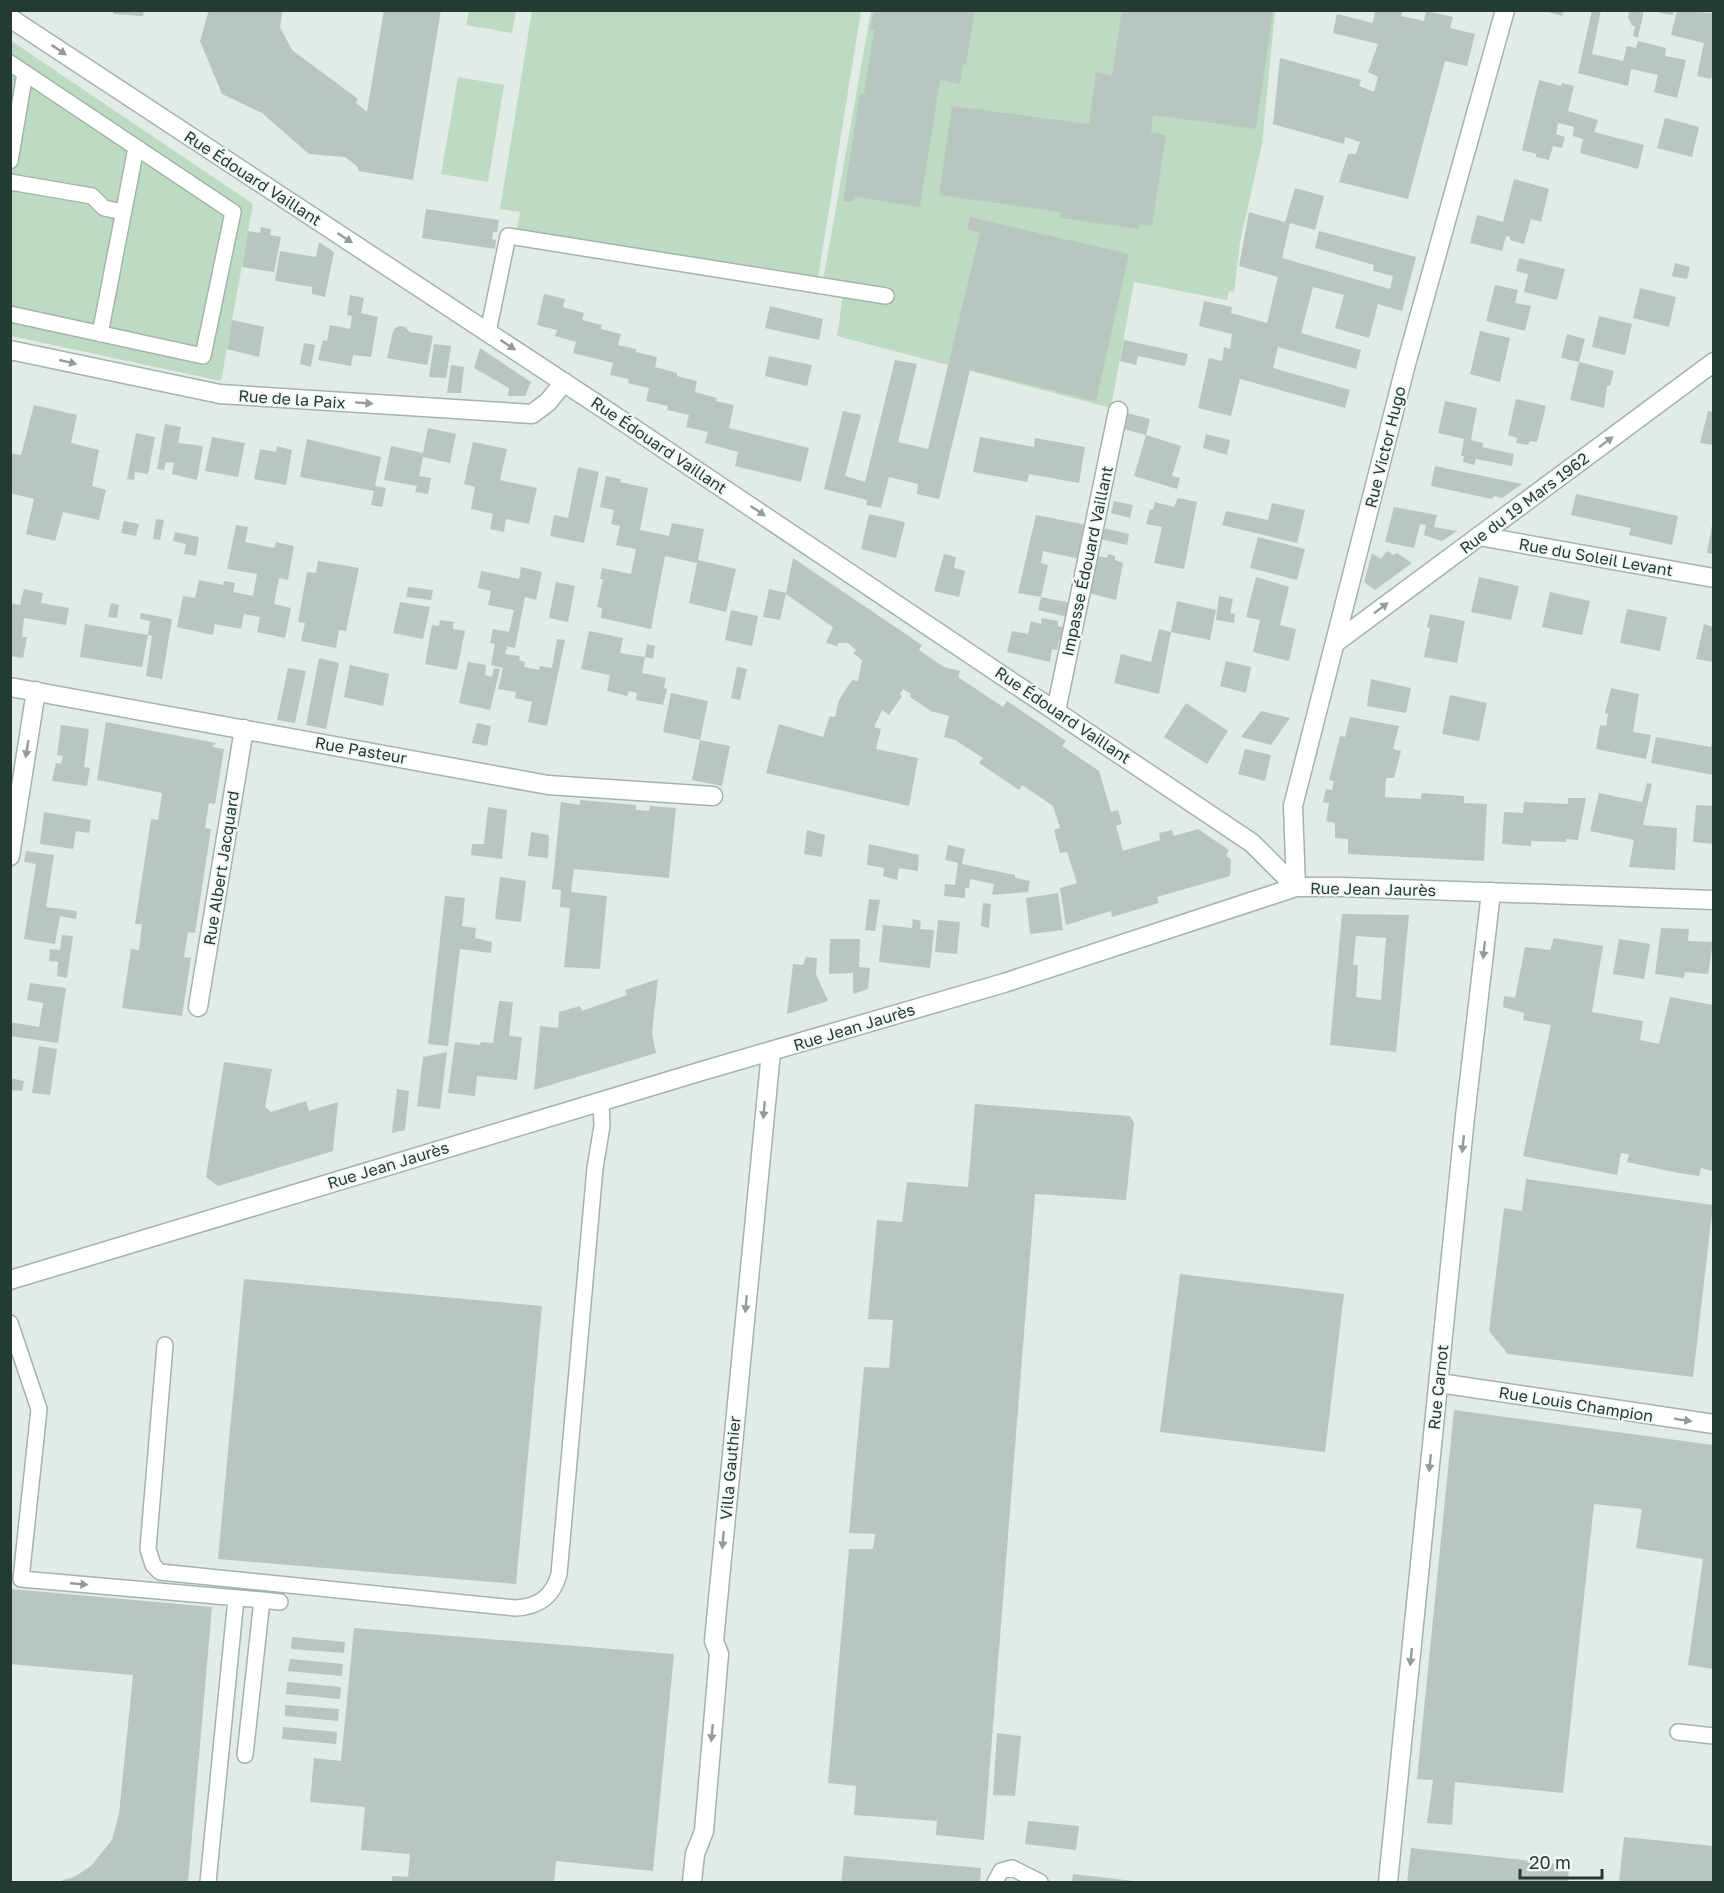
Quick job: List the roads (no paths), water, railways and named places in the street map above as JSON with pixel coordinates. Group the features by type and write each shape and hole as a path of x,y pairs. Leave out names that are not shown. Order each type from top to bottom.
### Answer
{"street":[{"name":"Rue Victor Hugo","path":"1296,887 1293,806 1406,364 1505,10"},
{"name":"Rue Édouard Vaillant","path":"10,18 564,382 1252,843 1296,887"},
{"name":"Rue de la Paix","path":"10,350 220,394 532,414 540,410 564,382"},
{"name":"Rue du 19 Mars 1962","path":"1335,644 1713,362"},
{"name":"Impasse Édouard Vaillant","path":"1056,711 1118,411"},
{"name":"Rue du Soleil Levant","path":"1479,536 1713,578"},
{"name":"Rue Pasteur","path":"10,687 548,785 713,796"},
{"path":"10,856 36,691"},
{"name":"Rue Albert Jacquard","path":"198,1007 244,729"},
{"name":"Rue Jean Jaurès","path":"10,1280 600,1101 1004,983 1296,887 1713,900"},
{"name":"Rue Carnot","path":"1388,1882 1465,1118 1491,892"},
{"name":"Villa Gauthier","path":"692,1882 695,1854 704,1831 719,1654 714,1641 771,1052"},
{"name":"Rue Louis Champion","path":"1438,1383 1713,1424"}],"lane":[{"path":"10,63 233,212 202,356 10,314"},
{"path":"10,161 25,73"},
{"path":"100,333 136,148"},
{"path":"10,182 92,196 104,208 123,212"},
{"path":"488,332 508,236 886,296"},
{"path":"165,1345 148,1549 153,1565 159,1572 515,1608 528,1607 542,1601 556,1584 559,1574 595,1168 602,1126 600,1101"},
{"path":"10,1323 39,1408 21,1579 280,1602"},
{"path":"208,1882 236,1598"},
{"path":"245,1755 262,1600"},
{"path":"1678,1732 1713,1736"},
{"path":"995,1882 1001,1871 1012,1868 1039,1882"}]}
